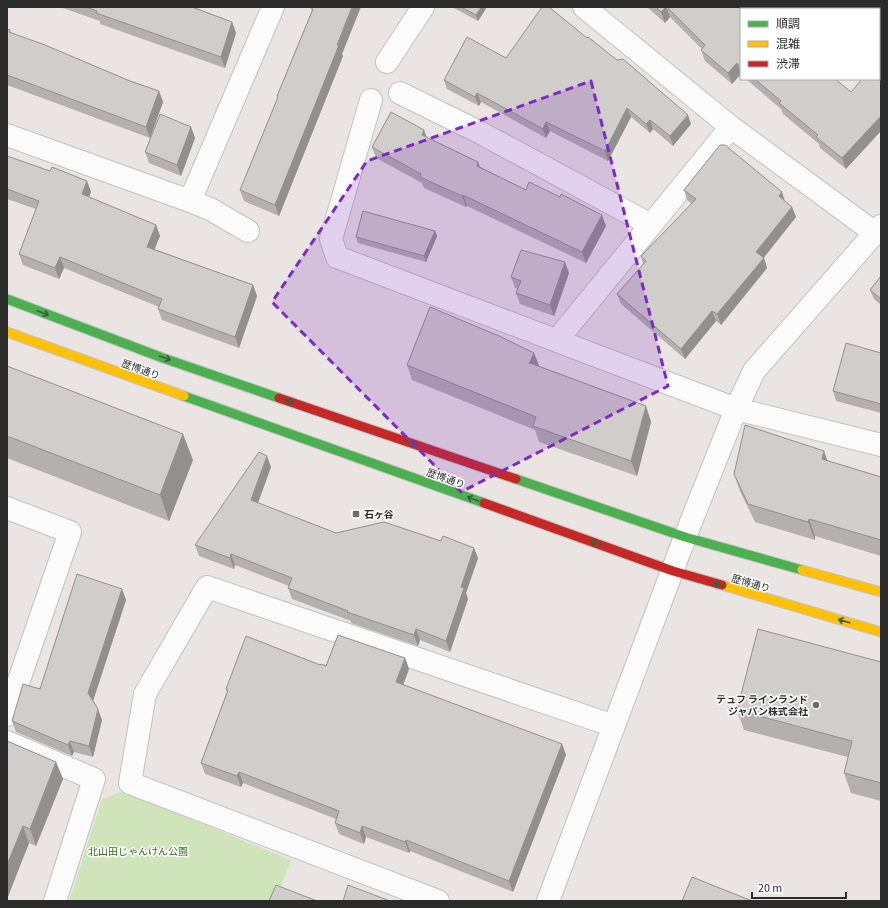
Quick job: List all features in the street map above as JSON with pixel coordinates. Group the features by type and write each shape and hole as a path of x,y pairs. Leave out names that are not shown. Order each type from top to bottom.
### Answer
{"street":[{"path":"190,200 273,7"},
{"path":"387,62 423,7"},
{"path":"548,901 685,537 736,410 754,371 878,230 731,127 584,7"},
{"path":"400,93 481,134 651,225"},
{"path":"371,100 331,239 338,257 736,410 881,445"},
{"path":"556,340 731,127"},
{"path":"7,135 190,200 210,209 248,231"},
{"name":"歴博通り","path":"7,299 163,358 685,537 881,592"},
{"name":"歴博通り","path":"7,332 673,571 881,632"},
{"path":"7,508 70,532 7,715"},
{"path":"438,901 130,783 145,694 207,587 614,726"},
{"path":"7,742 94,779 55,901"}],"highlighted area":[{"path":"591,81 668,386 461,492 272,302 367,161"}],"green space":[{"name":"北山田じゃんけん公園","path":"123,791 291,860 275,901 69,901 102,799"}],"building":[{"path":"86,7 192,7 232,22 221,57 96,13 97,11"},
{"path":"352,7 337,45 339,45 275,205 240,190 313,9 311,8"},
{"path":"461,7 481,7 476,15"},
{"path":"542,7 549,7 617,60 623,59 688,115 670,136 650,120 646,124 627,108 605,151 546,122 543,129 477,93 475,97 444,80 467,37 506,58"},
{"path":"656,7 666,7 661,12"},
{"path":"667,7 738,7 740,8 740,66 737,63 728,73 701,50 705,45"},
{"path":"7,29 10,30 9,32 45,45 130,81 159,91 146,127 7,75"},
{"path":"756,80 836,80 851,92 861,80 881,81 881,116 842,158 816,137 818,135 779,103 781,101"},
{"path":"391,112 424,130 422,135 478,162 477,166 526,190 529,182 560,197 561,194 602,215 582,252 463,195 462,196 420,177 421,174 372,147"},
{"path":"160,114 191,127 177,165 145,152"},
{"path":"720,145 725,145 782,192 779,196 792,207 756,252 764,258 717,314 712,311 681,349 617,294 646,261 641,256 696,199 684,190"},
{"path":"7,156 50,171 52,167 87,181 82,194 156,225 147,247 253,285 235,337 158,309 162,299 60,257 55,268 19,254 39,201 7,189"},
{"path":"363,211 435,231 424,256 356,237"},
{"path":"521,250 565,262 550,305 516,293 521,281 511,277"},
{"path":"881,276 881,299 870,290"},
{"path":"430,307 499,336 534,353 529,364 530,363 646,406 631,461 533,426 536,417 407,365"},
{"path":"846,343 881,353 881,404 833,391"},
{"path":"7,366 183,434 160,495 7,436"},
{"path":"745,425 824,451 822,459 881,477 881,540 809,519 808,522 748,504 734,474"},
{"path":"259,452 267,456 251,500 336,533 384,522 441,541 443,536 474,548 461,587 464,588 446,641 416,629 414,635 347,612 348,611 288,588 292,578 231,554 230,558 195,545"},
{"path":"77,574 122,589 88,693 98,709 89,746 70,741 68,745 12,721 23,684 40,689"},
{"name":"テュフ ラインランド ジャパン株式会社","path":"758,629 881,662 881,783 844,773 852,741 737,710"},
{"path":"338,635 405,658 396,682 562,744 509,881 406,840 405,842 362,826 360,833 335,823 339,811 239,772 237,776 201,763 246,636 326,666"},
{"path":"7,741 56,762 30,829 23,826 7,865"},
{"path":"692,877 752,901 682,901"},
{"path":"276,885 317,901 269,901"},
{"path":"348,885 390,901 343,901"}],"traffic: fast":[{"path":"7,299 163,358 279,398"},
{"path":"184,396 484,503"},
{"path":"516,479 685,537 802,570"}],"traffic: slow":[{"path":"7,332 184,396"},
{"path":"802,570 881,592"},
{"path":"722,585 881,632"}],"traffic: jam":[{"path":"279,398 516,479"},
{"path":"484,503 673,571 722,585"}],"place":[{"name":"石ヶ谷","path":"356,514"},
{"name":"テュフ ラインランド ジャパン株式会社","path":"816,705"}]}
